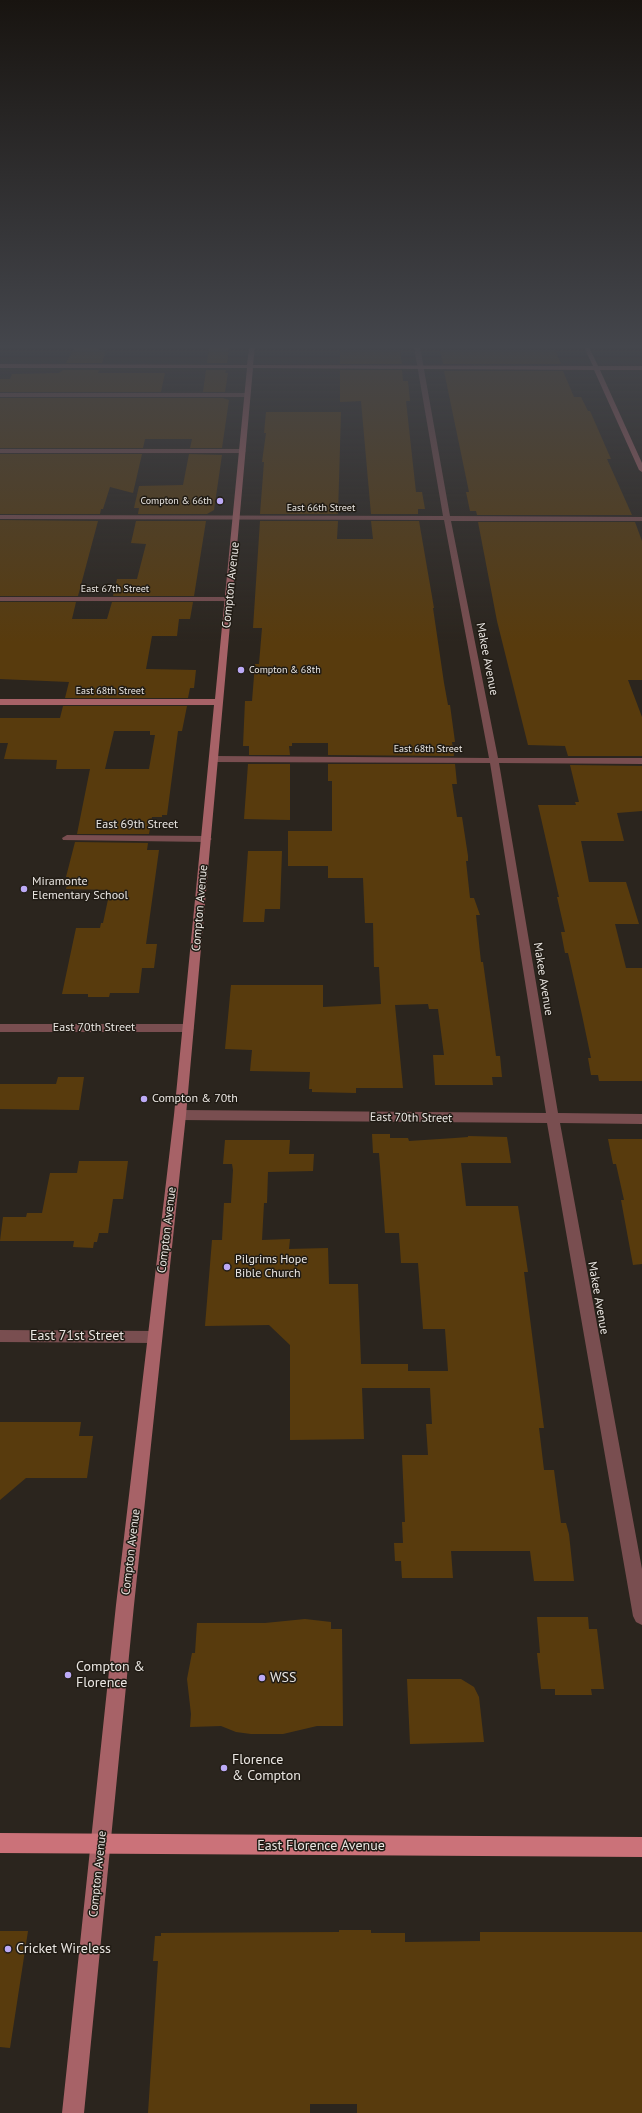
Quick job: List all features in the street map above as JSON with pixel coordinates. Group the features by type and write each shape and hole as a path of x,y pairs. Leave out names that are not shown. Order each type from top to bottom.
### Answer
{"main road":[{"name":"Compton Avenue","path":"73,2113 124,1605 180,1115 243,446"},
{"path":"631,446 642,470"},
{"name":"East 68th Street","path":"0,702 219,702"},
{"name":"East Florence Avenue","path":"0,1843 642,1847"}],"street":[{"name":"Makee Avenue","path":"434,446 447,519 494,761 553,1119 642,1616"},
{"path":"0,451 243,451"},
{"name":"East 66th Street","path":"0,518 642,519"},
{"name":"East 67th Street","path":"0,599 229,599"},
{"name":"East 68th Street","path":"214,759 642,761"},
{"name":"East 69th Street","path":"67,838 207,839"},
{"name":"East 70th Street","path":"0,1028 188,1028"},
{"name":"East 70th Street","path":"180,1115 642,1119"},
{"name":"East 71st Street","path":"0,1336 154,1337"}],"building":[{"path":"0,446 144,446 143,448 0,448"},
{"path":"191,446 222,446 222,448 190,448"},
{"path":"264,446 340,446 338,514 260,514 264,462 262,462"},
{"path":"365,446 411,446 416,492 422,492 425,509 418,509 418,514 371,514"},
{"path":"459,446 605,446 611,459 607,459 632,515 477,515 476,511 470,511 466,492 469,492"},
{"path":"0,454 142,454 133,493 110,487 100,514 0,514"},
{"path":"189,454 222,455 214,510 207,514 138,514 139,508 134,508 139,486 183,485"},
{"path":"0,520 98,521 78,596 0,596"},
{"path":"136,521 206,521 194,596 113,596 117,579 137,579 146,544 131,543"},
{"path":"260,521 338,521 337,539 373,539 371,521 419,521 434,608 444,683 448,705 450,705 455,742 452,742 454,756 328,755 328,743 292,743 292,746 289,746 290,755 249,755 249,746 243,746 245,701 252,701 255,664 259,664 262,628 253,628"},
{"path":"478,522 635,522 642,541 642,680 628,680 642,717 642,756 568,756 565,746 528,745 497,621"},
{"path":"0,602 76,602 72,619 107,619 112,602 193,602 190,619 179,619 177,636 152,636 146,669 196,670 194,688 190,688 188,698 65,698 69,682 0,679"},
{"path":"63,706 187,706 182,731 178,731 167,815 162,815 162,817 152,817 149,834 77,834 90,769 56,769 57,760 4,759 8,743 0,743 0,718 60,718","holes":["114,731 150,731 150,735 155,735 149,769 105,769"]},
{"path":"248,764 290,764 290,820 244,819"},
{"path":"328,764 455,764 457,784 452,784 457,817 462,817 468,856 468,861 466,861 470,898 474,898 480,915 476,915 481,962 483,962 496,1056 500,1056 502,1077 492,1077 493,1085 435,1085 433,1055 444,1055 438,1009 429,1009 428,1004 395,1005 403,1088 356,1088 356,1093 312,1092 312,1089 309,1089 310,1072 250,1071 252,1050 225,1049 231,985 323,985 323,1007 381,1004 379,967 374,967 373,923 365,923 363,878 328,878 328,866 288,866 288,831 332,831 332,781 328,781"},
{"path":"570,765 642,766 642,811 617,813 624,841 581,841 589,882 626,882 639,924 615,924 626,968 642,968 642,1081 599,1081 598,1075 591,1075 588,1058 591,1058 568,953 565,953 561,932 565,932 557,897 559,897 538,805 576,805 575,802 579,802"},
{"path":"75,842 148,843 147,850 159,850 146,944 157,944 154,968 142,968 139,993 110,993 109,997 88,997 88,994 62,994 76,928 100,928 101,923 103,923 110,890 66,889 69,877 66,877"},
{"path":"248,851 282,851 280,909 265,909 264,922 243,922"},
{"path":"58,1077 84,1077 79,1110 0,1109 0,1084 56,1084"},
{"path":"372,1134 390,1134 390,1138 408,1138 409,1141 468,1136 507,1137 511,1163 461,1163 466,1206 518,1206 528,1272 524,1272 544,1428 539,1428 544,1470 554,1470 561,1523 566,1523 569,1534 574,1581 534,1581 530,1551 451,1551 453,1578 402,1578 401,1561 395,1561 394,1543 403,1543 402,1522 405,1522 402,1455 428,1455 426,1424 432,1424 430,1388 362,1388 364,1439 290,1440 290,1345 269,1325 205,1326 212,1240 222,1240 224,1203 231,1203 233,1170 232,1164 223,1164 225,1140 290,1140 289,1154 314,1154 313,1171 268,1172 267,1203 264,1203 262,1240 290,1239 289,1249 328,1248 329,1284 358,1284 361,1364 408,1364 408,1371 448,1371 445,1329 423,1329 418,1263 401,1263 399,1233 385,1233 379,1153 373,1153"},
{"path":"608,1139 642,1139 642,1264 633,1265 621,1200 624,1200 616,1164 613,1164"},
{"path":"79,1161 128,1161 123,1199 113,1199 108,1233 99,1233 97,1242 94,1242 93,1248 73,1247 74,1241 0,1241 3,1217 26,1217 27,1213 42,1213 50,1173 77,1173"},
{"path":"0,1422 81,1422 79,1436 93,1436 87,1478 26,1478 0,1500"},
{"path":"537,1617 588,1617 589,1629 597,1629 604,1689 591,1689 592,1695 555,1695 555,1689 541,1689 537,1653 540,1653"},
{"path":"305,1619 331,1622 331,1629 342,1629 343,1726 317,1726 283,1734 251,1734 236,1732 221,1726 190,1727 191,1714 187,1679 192,1653 195,1653 197,1623 265,1623"},
{"path":"407,1679 461,1679 474,1687 479,1697 484,1742 410,1744"},
{"path":"339,1930 371,1930 371,1933 405,1933 405,1942 480,1941 480,1932 642,1932 642,2113 357,2113 357,2104 310,2104 310,2113 148,2113 158,1961 153,1961 155,1936 161,1936 161,1933 339,1932"},
{"path":"0,1931 28,1931 10,2048 0,2047"}],"place":[{"name":"Compton & 66th","path":"220,501"},
{"name":"Compton & 68th","path":"241,670"},
{"name":"Miramonte Elementary School","path":"24,889"},
{"name":"Compton & 70th","path":"144,1099"},
{"name":"Pilgrims Hope Bible Church","path":"227,1267"},
{"name":"Compton & Florence","path":"68,1675"},
{"name":"WSS","path":"262,1678"},
{"name":"Florence & Compton","path":"224,1768"},
{"name":"Cricket Wireless","path":"8,1949"}]}
